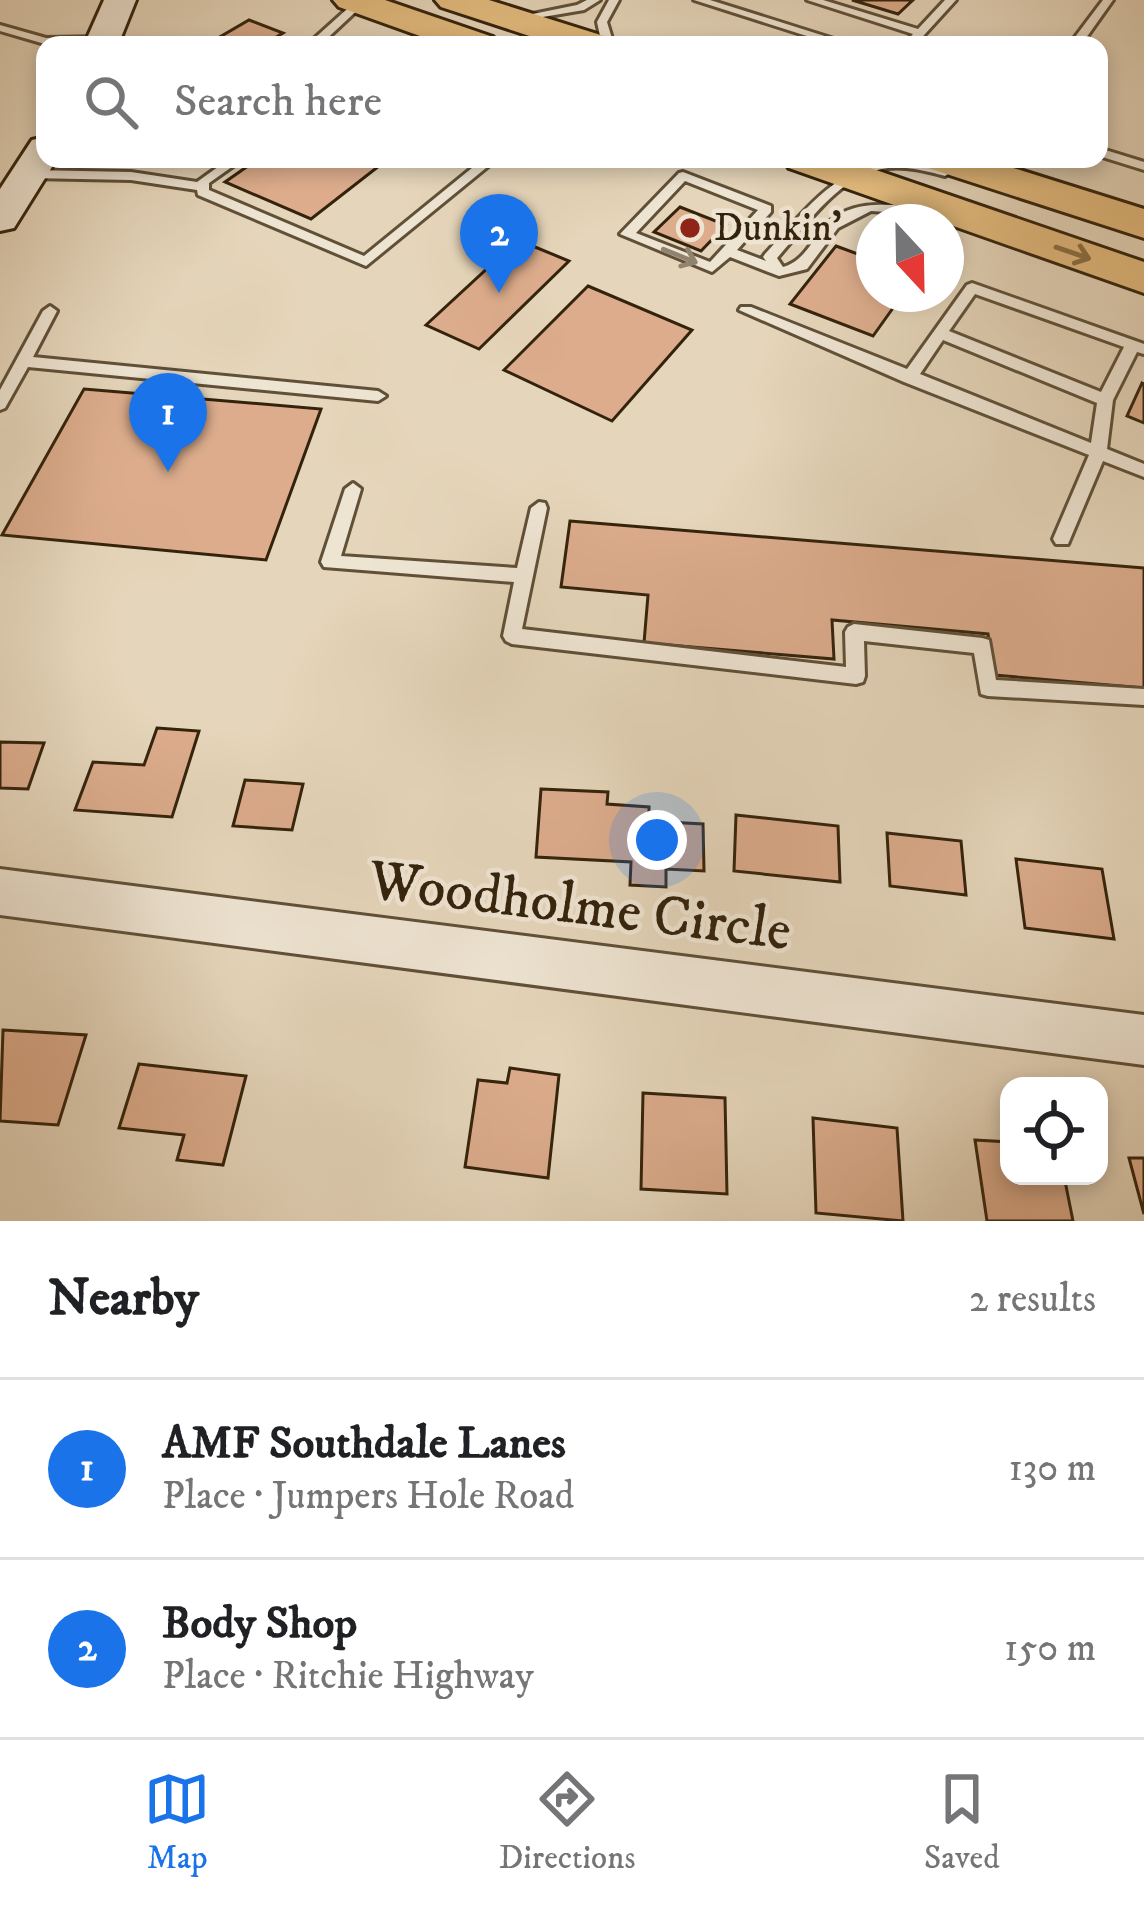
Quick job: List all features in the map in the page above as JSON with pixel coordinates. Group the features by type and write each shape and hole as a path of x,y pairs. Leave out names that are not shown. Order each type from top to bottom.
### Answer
{"main road":[{"path":"105,36 120,0"},
{"path":"356,2 436,25 512,19 566,36"},
{"path":"0,219 36,164"},
{"path":"830,168 1144,278"},
{"path":"971,168 1144,224"}],"street":[{"name":"Woodholme Circle","path":"0,892 1144,1040"}],"lane":[{"path":"512,19 580,8 596,0"},
{"path":"606,36 602,22 614,0"},
{"path":"699,0 817,36"},
{"path":"812,0 921,33"},
{"path":"918,36 951,0"},
{"path":"1082,36 1108,0"},
{"path":"322,36 356,2"},
{"path":"0,28 36,39"},
{"path":"1108,155 1144,166"},
{"path":"81,168 203,187"},
{"path":"224,168 203,182 202,192 366,262 480,168"},
{"path":"779,272 770,257 850,175 864,168"},
{"path":"932,168 1144,237"},
{"path":"683,176 766,209 728,251 712,268 627,234 683,176"},
{"path":"728,251 779,272 802,266 833,225 869,207 985,222"},
{"path":"909,378 972,288 1138,347 1105,400 1098,453 1063,539"},
{"path":"746,310 1144,471"},
{"path":"0,404 50,311"},
{"path":"940,333 1105,400"},
{"path":"23,361 378,396"},
{"path":"353,489 330,562 524,576"},
{"path":"539,508 512,636 856,676 854,632 982,646 988,688 1144,697"}],"building":[{"path":"852,0 913,0 898,14"},
{"path":"249,20 283,33 278,36 221,36"},
{"path":"245,168 376,168 311,219 225,182"},
{"name":"Dunkin'","path":"680,207 726,225 701,251 654,232"},
{"path":"518,240 569,261 479,349 426,325"},
{"path":"836,246 856,253 856,312 890,312 873,336 790,304"},
{"path":"588,286 692,330 612,421 504,370"},
{"path":"1144,384 1144,423 1127,416"},
{"path":"84,389 321,409 266,560 2,535"},
{"path":"570,521 1144,568 1144,688 994,675 988,634 832,620 834,659 644,643 648,595 561,587"},
{"path":"157,728 199,731 172,817 75,810 93,762 144,765"},
{"path":"0,742 44,743 28,789 0,788"},
{"path":"245,780 303,784 292,830 233,826"},
{"path":"541,789 608,792 607,804 649,807 649,821 703,824 704,871 666,869 666,887 630,885 631,862 536,857"},
{"path":"736,815 838,826 840,882 734,871"},
{"path":"887,833 961,841 966,895 890,886"},
{"path":"1016,859 1102,869 1114,939 1025,928"},
{"path":"3,1030 86,1035 58,1125 0,1121"},
{"path":"139,1064 246,1076 223,1165 177,1160 184,1135 119,1128"},
{"path":"510,1068 559,1075 548,1178 465,1167 478,1080 507,1083"},
{"path":"643,1093 725,1098 727,1194 641,1189"},
{"path":"813,1118 897,1128 903,1221 816,1213"},
{"path":"975,1140 1000,1141 1000,1185 1066,1185 1073,1221 987,1221"},
{"path":"1129,1158 1144,1158 1144,1214"}],"place":[{"name":"Dunkin'","path":"690,228"},
{"name":"Body Shop","path":"499,293"},
{"name":"AMF Southdale Lanes","path":"168,472"}]}
